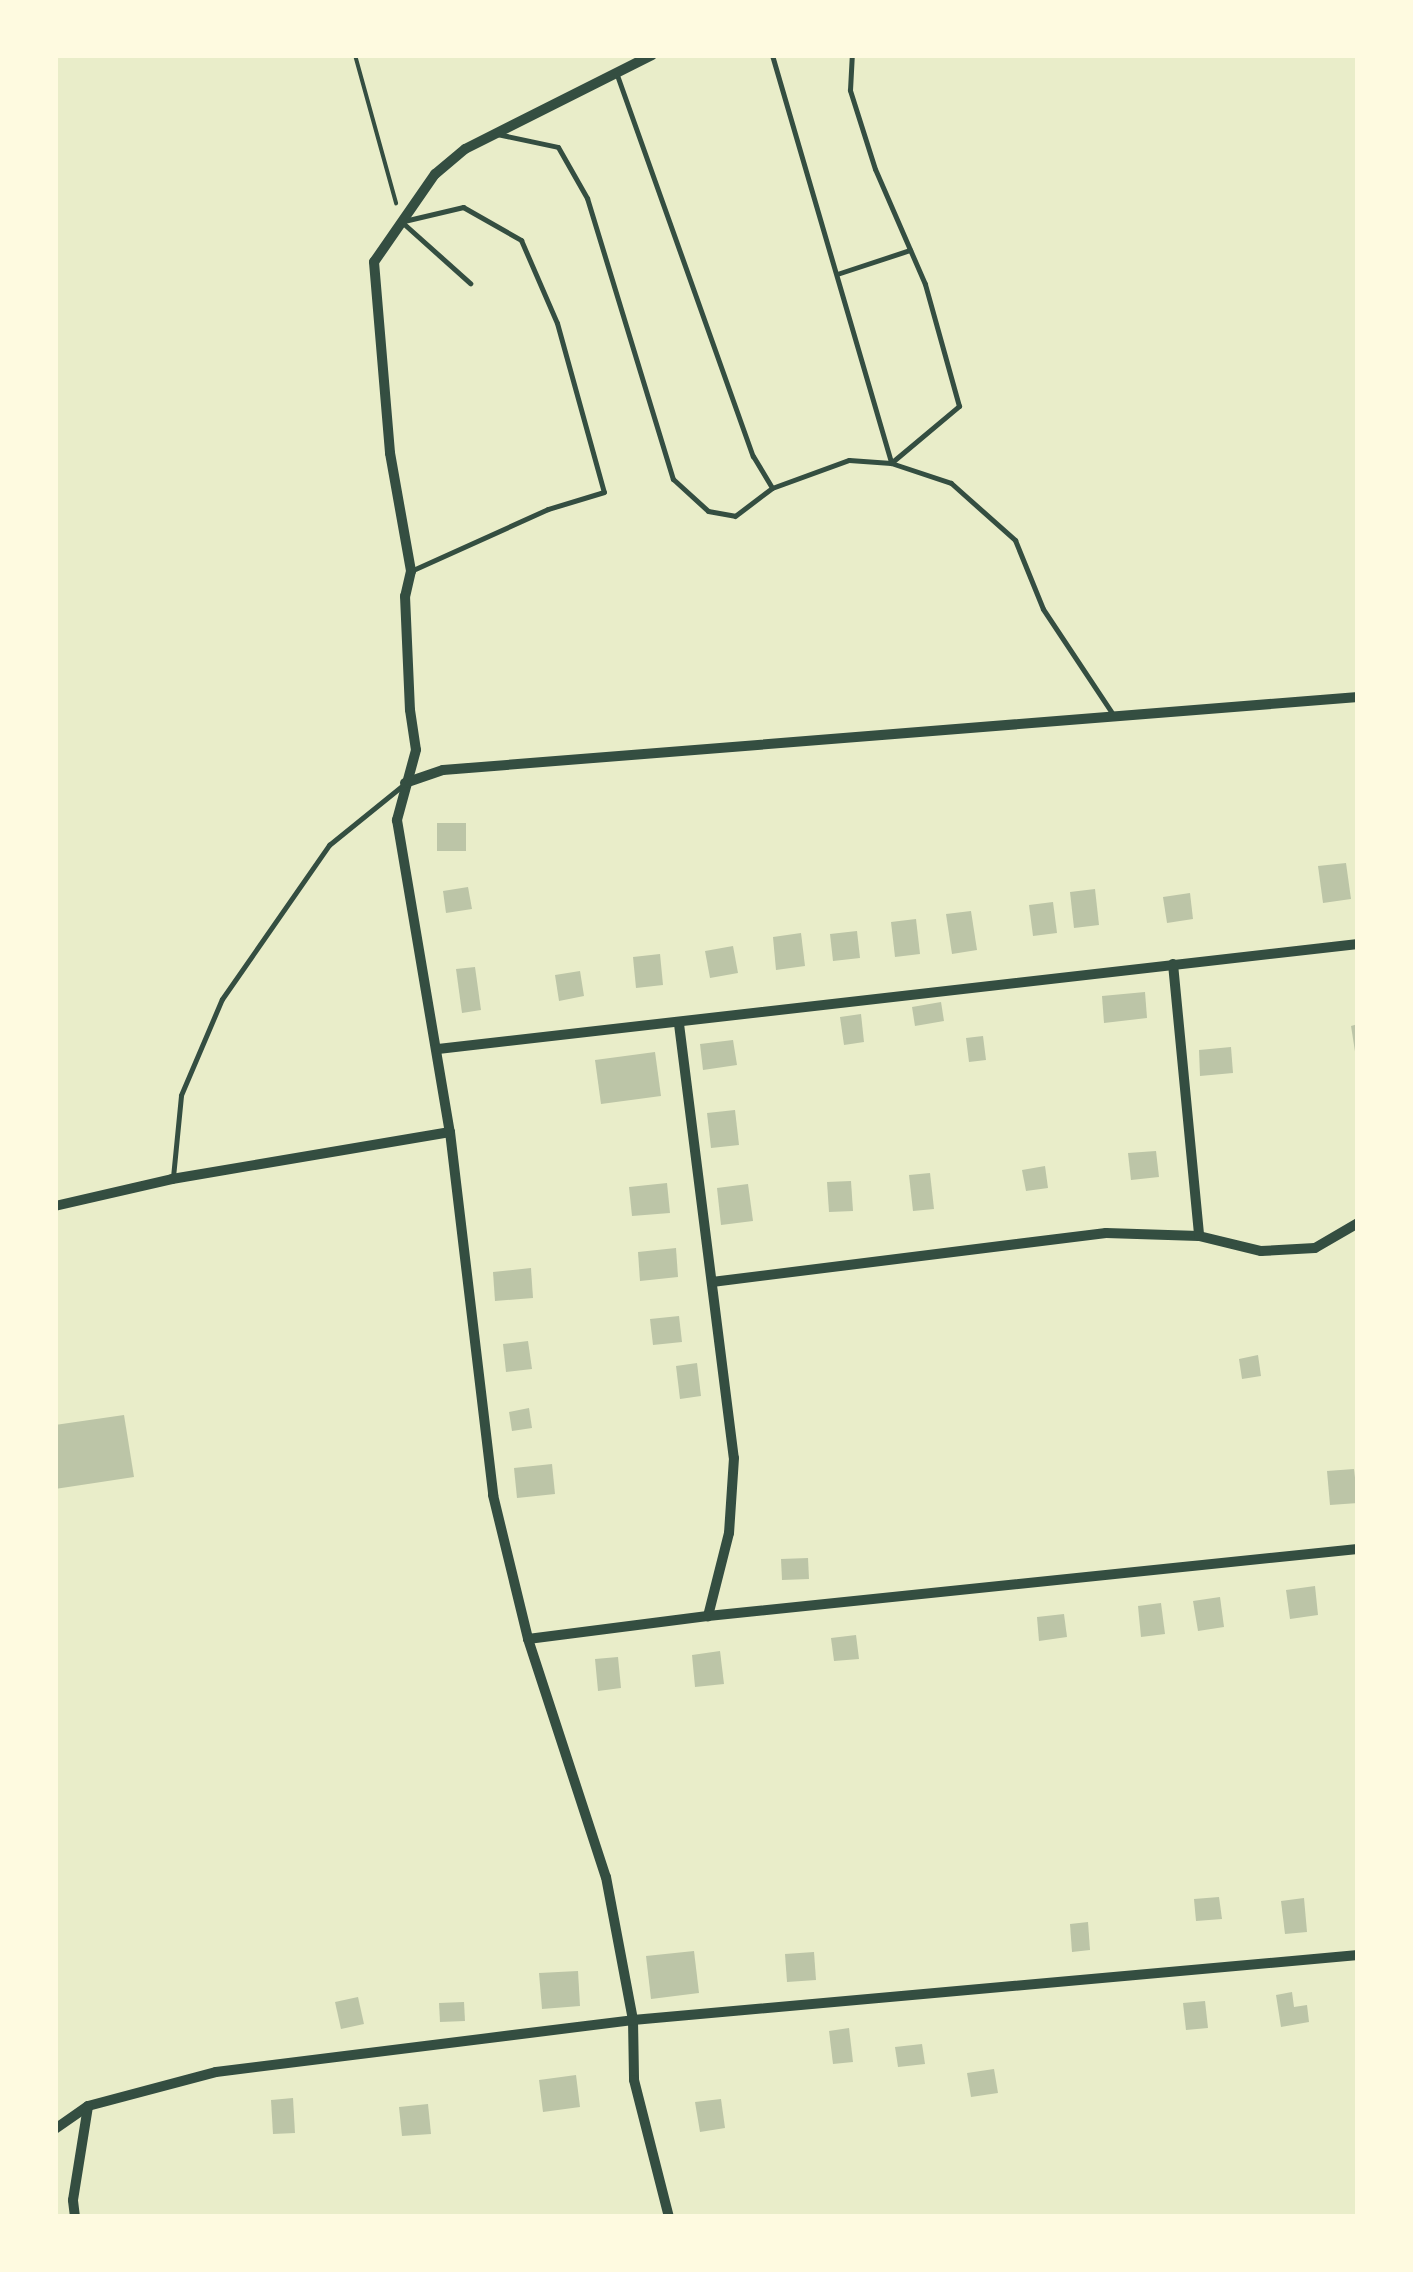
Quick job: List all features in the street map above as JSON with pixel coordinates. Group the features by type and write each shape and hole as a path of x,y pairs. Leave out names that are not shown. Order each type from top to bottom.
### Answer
{"street":[{"path":"652,55 465,149 435,174 374,262 390,454 411,570 405,596 410,710 416,750 397,820 450,1132 492,1495 528,1640 606,1877 633,2020 634,2080 669,2217"},
{"path":"405,783 443,770 1358,697"},
{"path":"438,1048 679,1024 1358,944"},
{"path":"1173,964 1198,1236"},
{"path":"679,1024 734,1458 730,1533 708,1616"},
{"path":"55,1206 172,1178 450,1132"},
{"path":"712,1282 1106,1232 1198,1236 1260,1251 1315,1248 1358,1223"},
{"path":"528,1640 708,1616 1358,1549"},
{"path":"55,2129 88,2106 216,2072 633,2020 1358,1955"},
{"path":"75,2217 73,2200 88,2106"}],"lane":[{"path":"772,55 891,464"},
{"path":"852,55 850,90 875,169 925,284 958,406 891,464"},
{"path":"616,72 753,456 772,488"},
{"path":"496,133 558,147 587,198 674,480 708,510 734,516 772,488 848,460 891,464 951,483 1015,540 1043,609 1114,716"},
{"path":"401,222 463,207 521,240 557,323 604,492 532,516 411,570"},
{"path":"401,222 470,283"},
{"path":"837,274 910,250"},
{"path":"172,1178 181,1094 222,999 328,846 405,783"}],"path":[{"path":"355,55 401,222"}],"building":[{"path":"437,823 466,823 466,851 437,851"},
{"path":"1346,863 1351,899 1323,903 1318,866"},
{"path":"468,887 472,909 446,913 443,891"},
{"path":"1095,889 1099,925 1074,928 1070,892"},
{"path":"1190,893 1193,919 1167,923 1163,897"},
{"path":"1053,902 1057,933 1033,936 1029,905"},
{"path":"971,911 977,950 952,954 946,914"},
{"path":"916,919 920,954 895,957 891,922"},
{"path":"857,931 860,958 833,961 830,934"},
{"path":"801,933 805,966 776,970 773,937"},
{"path":"733,946 738,973 710,978 705,951"},
{"path":"660,954 663,985 636,988 633,957"},
{"path":"475,967 481,1010 462,1013 456,969"},
{"path":"580,971 584,996 559,1001 555,975"},
{"path":"1145,992 1147,1018 1104,1023 1102,996"},
{"path":"941,1002 944,1021 915,1026 912,1007"},
{"path":"861,1014 864,1042 844,1045 840,1017"},
{"path":"1358,1024 1358,1058 1356,1058 1351,1026"},
{"path":"983,1036 986,1060 969,1062 966,1038"},
{"path":"733,1040 737,1065 703,1070 700,1044"},
{"path":"1231,1047 1233,1073 1200,1076 1199,1050"},
{"path":"655,1052 661,1096 601,1104 595,1060"},
{"path":"735,1110 739,1145 711,1148 707,1113"},
{"path":"1156,1151 1159,1177 1131,1180 1128,1153"},
{"path":"1045,1166 1048,1188 1026,1191 1022,1170"},
{"path":"930,1173 934,1209 913,1211 909,1175"},
{"path":"851,1181 853,1211 829,1212 827,1182"},
{"path":"667,1183 670,1213 632,1216 629,1187"},
{"path":"748,1184 753,1221 721,1225 717,1188"},
{"path":"676,1248 678,1277 640,1281 638,1252"},
{"path":"531,1268 533,1298 495,1301 493,1272"},
{"path":"679,1316 682,1342 653,1345 650,1319"},
{"path":"528,1341 532,1369 506,1372 503,1344"},
{"path":"1258,1355 1261,1376 1242,1379 1239,1359"},
{"path":"697,1363 701,1396 680,1399 676,1366"},
{"path":"529,1408 532,1428 512,1431 509,1412"},
{"path":"124,1415 134,1477 55,1489 55,1425"},
{"path":"552,1464 555,1494 517,1498 514,1468"},
{"path":"1354,1469 1358,1503 1330,1505 1327,1471"},
{"path":"808,1558 809,1579 782,1580 781,1559"},
{"path":"1315,1586 1318,1615 1290,1619 1286,1590"},
{"path":"1220,1597 1224,1627 1198,1631 1193,1601"},
{"path":"1161,1603 1165,1634 1141,1637 1138,1606"},
{"path":"1064,1614 1067,1637 1039,1641 1037,1617"},
{"path":"856,1635 859,1659 834,1661 831,1638"},
{"path":"720,1651 724,1684 695,1687 692,1655"},
{"path":"618,1657 621,1688 598,1691 595,1659"},
{"path":"1219,1897 1222,1919 1196,1921 1194,1899"},
{"path":"1304,1898 1307,1932 1285,1934 1281,1901"},
{"path":"1088,1922 1090,1950 1072,1952 1070,1924"},
{"path":"694,1951 699,1993 651,1999 646,1956"},
{"path":"814,1952 816,1980 787,1982 785,1954"},
{"path":"578,1971 580,2006 542,2009 539,1973"},
{"path":"1292,1992 1294,2007 1307,2005 1309,2022 1281,2027 1276,1995"},
{"path":"358,1997 364,2024 341,2029 335,2002"},
{"path":"1205,2001 1208,2028 1186,2030 1183,2003"},
{"path":"464,2002 465,2021 440,2022 439,2003"},
{"path":"849,2028 853,2062 833,2064 829,2031"},
{"path":"922,2044 925,2064 898,2067 895,2047"},
{"path":"994,2069 998,2093 971,2097 967,2073"},
{"path":"576,2075 580,2107 543,2112 539,2080"},
{"path":"293,2098 295,2133 273,2134 271,2100"},
{"path":"721,2099 725,2128 700,2132 695,2102"},
{"path":"428,2104 431,2134 402,2136 399,2107"}]}
